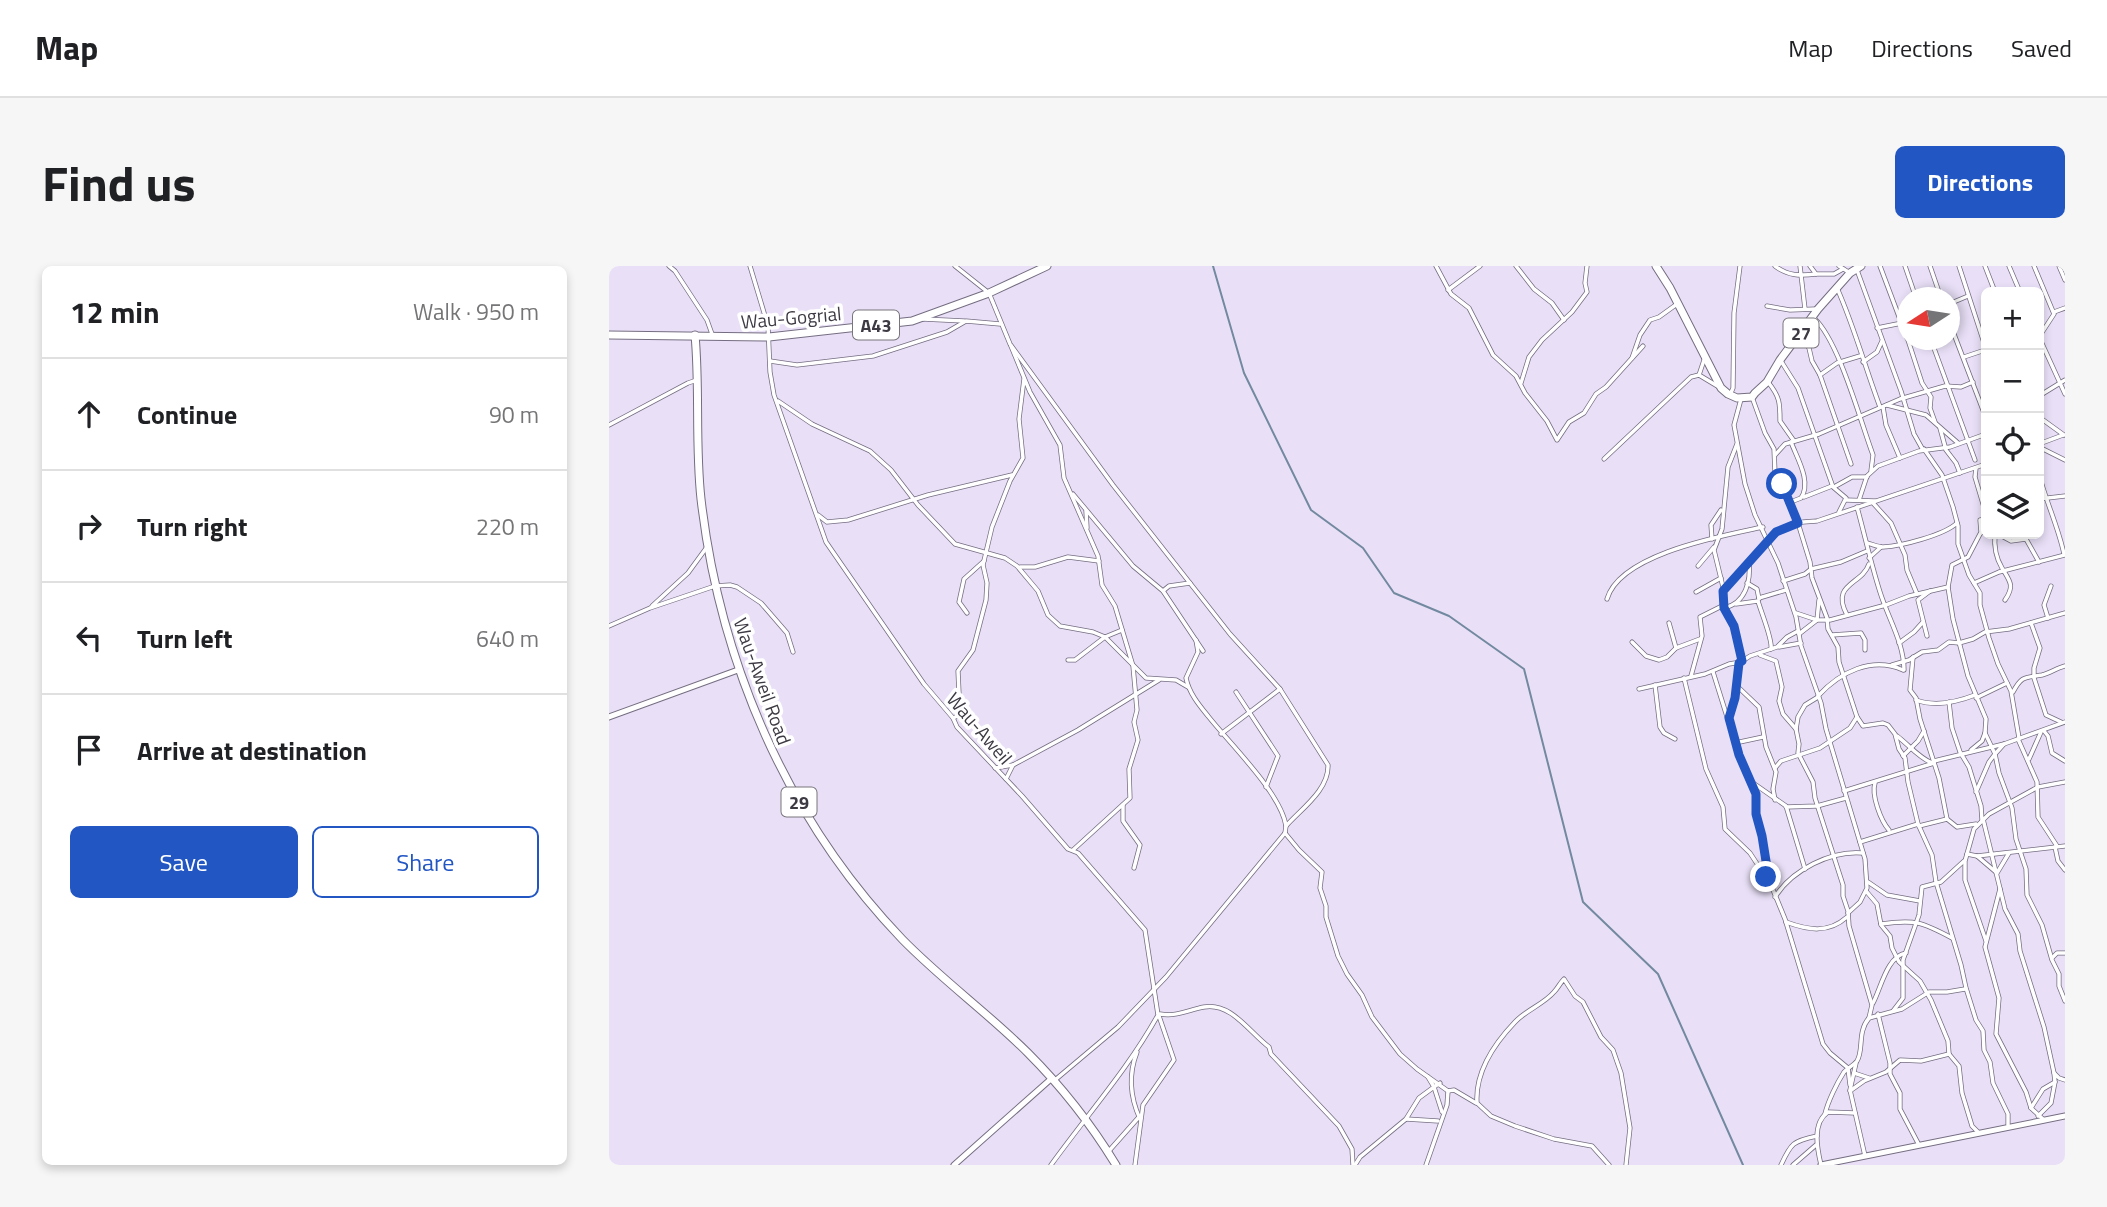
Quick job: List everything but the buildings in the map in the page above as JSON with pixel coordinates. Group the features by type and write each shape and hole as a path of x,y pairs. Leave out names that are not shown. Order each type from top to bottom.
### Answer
{"main road":[{"name":"Wau-Gogrial","path":"609,335 769,337 919,319 989,293 1047,266"},
{"path":"1656,266 1721,388 1730,395 1752,397"},
{"name":"27","path":"1752,397 1767,382 1780,360 1850,269"},
{"name":"Wau-Aweil Road","path":"695,335 701,495 707,547 738,670 767,743 793,792 839,863 870,904 923,959 1053,1079 1085,1118 1116,1165"}],"street":[{"path":"669,266 707,320 712,336"},
{"name":"Wau-Aweil","path":"750,266 769,337 771,379 776,400 826,542 957,727 1068,849 1078,853 1145,929 1159,1014 1174,1060 1145,1099 1140,1118"},
{"path":"955,266 989,293 1000,324 1060,445 1062,470 1083,525 1088,530"},
{"path":"1436,266 1448,290 1456,300 1469,308 1493,355 1511,369 1557,440 1569,422 1584,413 1596,394 1606,387 1643,346"},
{"path":"1448,290 1480,266"},
{"path":"1516,266 1534,289 1552,303 1564,320"},
{"path":"1521,384 1529,357 1587,292 1587,266"},
{"path":"1730,395 1733,388 1734,313 1739,266"},
{"path":"1775,266 1786,274 1800,276 1835,274 1850,269 1877,328 1914,433 1943,479 1957,523 1958,542 1980,595 1987,632 1998,664 2012,694 2018,738 2038,787 2038,817 2056,846 2058,861 2065,870"},
{"path":"1800,266 1805,309"},
{"path":"1810,266 1816,274"},
{"path":"1880,266 1897,305"},
{"path":"1905,266 1912,287"},
{"path":"1930,266 1937,287"},
{"path":"1958,266 1981,334"},
{"path":"1985,266 1993,287"},
{"path":"2009,266 2018,287"},
{"path":"2034,266 2053,312 2052,320 2044,330"},
{"path":"2059,266 2065,280"},
{"path":"1837,287 1849,314 1860,356 1885,413 1886,425 1899,458"},
{"path":"1960,299 1968,296"},
{"path":"1630,362 1640,335 1650,320 1677,304"},
{"path":"1767,306 1790,310 1818,309"},
{"path":"2053,312 2065,308"},
{"path":"1812,317 1826,332 1874,457 1859,500"},
{"path":"919,319 1000,324"},
{"path":"770,361 790,365 882,355 947,332 966,321"},
{"path":"1977,323 1981,324"},
{"path":"1877,328 1897,325"},
{"path":"1800,335 1809,348 1812,361 1820,375 1851,464"},
{"path":"1863,362 1877,352 1882,341"},
{"path":"1010,344 1113,485 1230,634 1280,689 1325,760 1328,771 1316,794 1286,826"},
{"path":"1960,347 1984,413"},
{"path":"2044,348 2065,394"},
{"path":"1964,357 1981,349"},
{"path":"1912,350 1922,383 1931,398 1930,408 1935,422"},
{"path":"1935,350 1975,460"},
{"path":"1820,375 1839,362 1860,356"},
{"path":"1604,459 1691,377 1699,374 1706,359"},
{"path":"1780,360 1798,388 1833,487 1846,500 1875,502 1889,521 1905,555 1907,570 1917,594"},
{"path":"1699,374 1721,388"},
{"path":"953,718 960,715 958,671 973,650 986,600 987,583 983,565 995,516 1023,458 1019,419 1025,377"},
{"path":"609,425 659,397 697,380"},
{"path":"2044,393 2065,380"},
{"path":"1767,382 1773,388 1781,408 1780,421 1792,442 1805,482 1805,492 1801,498"},
{"path":"1775,459 1785,444 1815,435 1882,406 1903,398 1949,386 1961,387 1973,382"},
{"path":"1752,397 1774,449 1775,473 1798,523 1812,578 1828,629 1838,647 1839,662 1857,717 1863,726 1886,723 1895,735 1922,758 1934,762"},
{"path":"1741,398 1734,420 1745,484 1794,613 1860,842 1868,882 1866,891 1837,924 1808,930 1786,922"},
{"path":"776,400 811,424 870,451 891,470 914,500 955,544 986,556 1005,558 1017,566 1038,591 1048,615 1060,626 1090,631 1105,637 1146,678 1176,680 1188,687 1221,734 1266,787 1280,807 1286,826 1285,832 1118,1027 954,1165"},
{"path":"1882,406 1921,413 1935,422 1950,438 1960,443"},
{"path":"2044,420 2064,434"},
{"path":"1940,427 1945,447 1960,473"},
{"path":"2044,444 2064,434"},
{"path":"1871,471 1924,449 1945,447 1981,436"},
{"path":"1768,439 1785,444"},
{"path":"1729,718 1741,662 1734,626 1724,607 1714,552 1719,537 1728,467 1738,442"},
{"path":"2044,449 2065,460"},
{"path":"1723,591 1778,531 1798,523 1817,521 1981,466"},
{"path":"1976,468 1975,477 1981,498"},
{"path":"818,514 827,522 836,522 1014,474"},
{"path":"1974,583 2004,570 2065,555 2039,476"},
{"path":"1788,503 1833,487 1851,477 1867,477"},
{"path":"1070,489 1133,566 1163,591 1203,651"},
{"path":"2045,499 2065,496"},
{"path":"1837,514 1846,500"},
{"path":"1857,507 1869,560 1899,643 1904,670"},
{"path":"1711,539 1711,523 1723,509"},
{"path":"1072,850 1130,798 1129,769 1137,740 1132,666 1115,606 1102,585 1100,561 1088,530 1086,510"},
{"path":"1969,752 1982,741 1986,718 1975,696 1952,619 1948,587 1952,565 1965,560 1973,550 1981,532 1981,519"},
{"path":"1867,542 1881,547 1937,536 1949,531 1957,523"},
{"path":"1607,599 1615,582 1632,568 1651,558 1711,539 1763,527"},
{"path":"1996,539 1995,548 2011,585 2005,600"},
{"path":"2007,539 2026,540 2039,562"},
{"path":"1698,566 1715,546"},
{"path":"650,608 688,573 707,547"},
{"path":"1847,615 1841,597 1854,579 1866,571 1869,560 1881,547"},
{"path":"1783,581 1867,551"},
{"path":"967,613 959,602 962,583 986,556"},
{"path":"1017,566 1035,567 1068,557 1100,561"},
{"path":"1736,604 1744,597 1749,561"},
{"path":"1696,592 1721,579"},
{"path":"1163,591 1169,586 1190,583"},
{"path":"1747,583 1757,589 1765,628 1772,640 1771,649"},
{"path":"609,626 650,608 722,584 737,587 761,603 787,633 793,652"},
{"path":"2048,618 2045,605 2051,586"},
{"path":"1794,613 1827,620 1948,587"},
{"path":"1691,676 1702,638 1700,617 1724,607 1786,590"},
{"path":"1927,636 1918,599 1930,591"},
{"path":"1817,620 1819,594"},
{"path":"1892,666 1922,652 1938,650 1949,642 1959,643 1987,632 2005,630 2065,613"},
{"path":"1777,647 1787,637 1817,620"},
{"path":"1899,643 1920,627 1924,620"},
{"path":"1669,623 1676,648"},
{"path":"2031,623 2040,648 2034,675 2046,715 2064,722"},
{"path":"1068,660 1075,660 1105,637 1122,630"},
{"path":"1831,635 1859,632 1864,638 1864,650"},
{"path":"1632,642 1644,654 1656,660 1667,657 1676,648 1702,638"},
{"path":"1188,687 1187,674 1198,652 1196,640"},
{"path":"1639,689 1713,671 1777,647 1801,643"},
{"path":"1760,654 1776,661 1782,687 1779,701 1783,714 1795,729 1800,744 1799,755 1812,782 1832,857 1842,883 1849,926 1872,1005"},
{"path":"1913,657 1910,691 1916,700 1934,762 1947,819 1957,827 1981,821"},
{"path":"1795,729 1803,708 1844,675 1870,665 1892,666 1910,674"},
{"path":"2012,694 2022,679 2065,666"},
{"path":"609,717 738,670"},
{"path":"1713,671 1735,743 1756,794 1756,814 1769,880 1786,922 1823,1044 1848,1068 1850,1091 1865,1156"},
{"path":"1684,677 1706,769 1723,807 1725,829 1750,853 1769,880"},
{"path":"995,768 1013,765 1161,679"},
{"path":"1916,700 1929,704 1958,702 2007,683"},
{"path":"1655,685 1660,727 1664,733 1675,739"},
{"path":"1737,686 1758,704 1763,737 1775,769 1775,800"},
{"path":"1221,734 1280,689"},
{"path":"1236,692 1279,757 1266,787"},
{"path":"1949,702 1952,728 1961,755 1968,765 1981,806 1981,821 1992,853 2005,909 2018,934 2020,951 2045,1027 2055,1082 2051,1103 2041,1118"},
{"path":"1771,760 1781,761 1820,747 1850,729 1857,717"},
{"path":"1844,791 1934,762 2004,744 2064,722"},
{"path":"1903,757 1924,731"},
{"path":"2029,760 2042,732"},
{"path":"2042,732 2048,736 2053,755 2065,761"},
{"path":"1985,733 1993,747 2010,802 2027,874 2027,895 2042,926 2059,974 2059,986 2064,992 2065,1001"},
{"path":"1895,735 1903,757 1918,825 1934,860 1936,884 1966,988 1976,1020 1982,1029 1984,1050 1991,1064 1991,1077 2008,1114 2008,1125"},
{"path":"1735,743 1763,737"},
{"path":"1976,792 1989,762 2004,744"},
{"path":"1775,769 1781,761"},
{"path":"1006,779 1013,765"},
{"path":"1907,782 1917,768"},
{"path":"1880,779 1873,788 1885,825 1891,831"},
{"path":"1751,781 1775,800 1784,803 1805,869"},
{"path":"2041,1118 2031,1108 2026,1092 1997,1039 1995,1028 1999,998 1986,953 1986,940 1965,880 1965,861 1974,829 1989,814 2038,787 2065,782"},
{"path":"1786,807 1817,806 1846,798"},
{"path":"1123,805 1123,821 1140,845 1134,868"},
{"path":"1981,806 1989,814"},
{"path":"1860,842 1891,831 1947,819"},
{"path":"1883,834 1885,825"},
{"path":"1285,832 1322,872 1320,888 1338,956 1372,1017 1394,1046 1448,1091 1447,1105 1439,1121 1426,1165"},
{"path":"1967,854 1977,856 2065,846"},
{"path":"1775,897 1789,879 1805,869 1849,852 1863,853"},
{"path":"1997,873 2009,853"},
{"path":"1977,856 1997,873"},
{"path":"1892,1012 1903,998 1903,967 1920,910 1923,886 1936,884 1965,861"},
{"path":"1868,882 1887,895 1920,901"},
{"path":"1986,940 1992,926 2000,888"},
{"path":"1866,891 1878,906 1881,924 1890,936 1896,957 1903,967 1920,981 1927,994 1948,1041 1949,1054 1959,1066 1962,1093 1972,1126 1978,1132"},
{"path":"1874,899 1887,895"},
{"path":"1881,924 1916,922 1933,927 1952,938"},
{"path":"1850,1085 1862,1033 1872,1005 1896,957 1906,953"},
{"path":"2052,959 2056,954 2065,953"},
{"path":"1477,1103 1478,1083 1486,1060 1500,1038 1515,1021 1554,992 1564,979 1575,996 1583,1002 1601,1037 1613,1050 1621,1073 1630,1128 1626,1165"},
{"path":"1869,1018 1906,1007 1927,994 1966,988"},
{"path":"1051,1165 1119,1075 1159,1014 1175,1015 1207,1006 1227,1010 1269,1047 1271,1054 1339,1126 1352,1149 1356,1163"},
{"path":"1878,1014 1892,1078 1900,1090 1901,1112 1920,1145"},
{"path":"1135,1165 1140,1118 1130,1082 1141,1044"},
{"path":"1850,1091 1903,1060 1921,1061 1949,1054"},
{"path":"1856,1062 1848,1068 1820,1120 1816,1145 1821,1165 2041,1118 2065,1116"},
{"path":"1854,1073 1869,1078"},
{"path":"2055,1073 2065,1080"},
{"path":"1427,1076 1434,1087 1442,1115"},
{"path":"2031,1108 2043,1088 2055,1082"},
{"path":"1356,1163 1406,1119 1419,1098 1440,1083"},
{"path":"1448,1091 1454,1090 1477,1103 1491,1116 1515,1126 1554,1139 1592,1146 1609,1165"},
{"path":"1825,1114 1838,1111 1855,1113"},
{"path":"1108,1152 1140,1118"},
{"path":"1406,1119 1439,1121"},
{"path":"1781,1165 1791,1144 1797,1140 1818,1136"},
{"path":"1793,1165 1816,1145"},
{"path":"1356,1163 1362,1165"}],"waterway":[{"path":"1213,266 1244,373 1311,510 1363,548 1394,593 1449,616 1524,669 1583,902 1658,974 1743,1165"}],"route":[{"path":"1766,877 1769,880 1756,814 1755,788 1739,755 1729,718 1734,705 1739,663 1742,661 1734,626 1724,608 1723,591 1776,532 1798,523 1782,484"}]}
